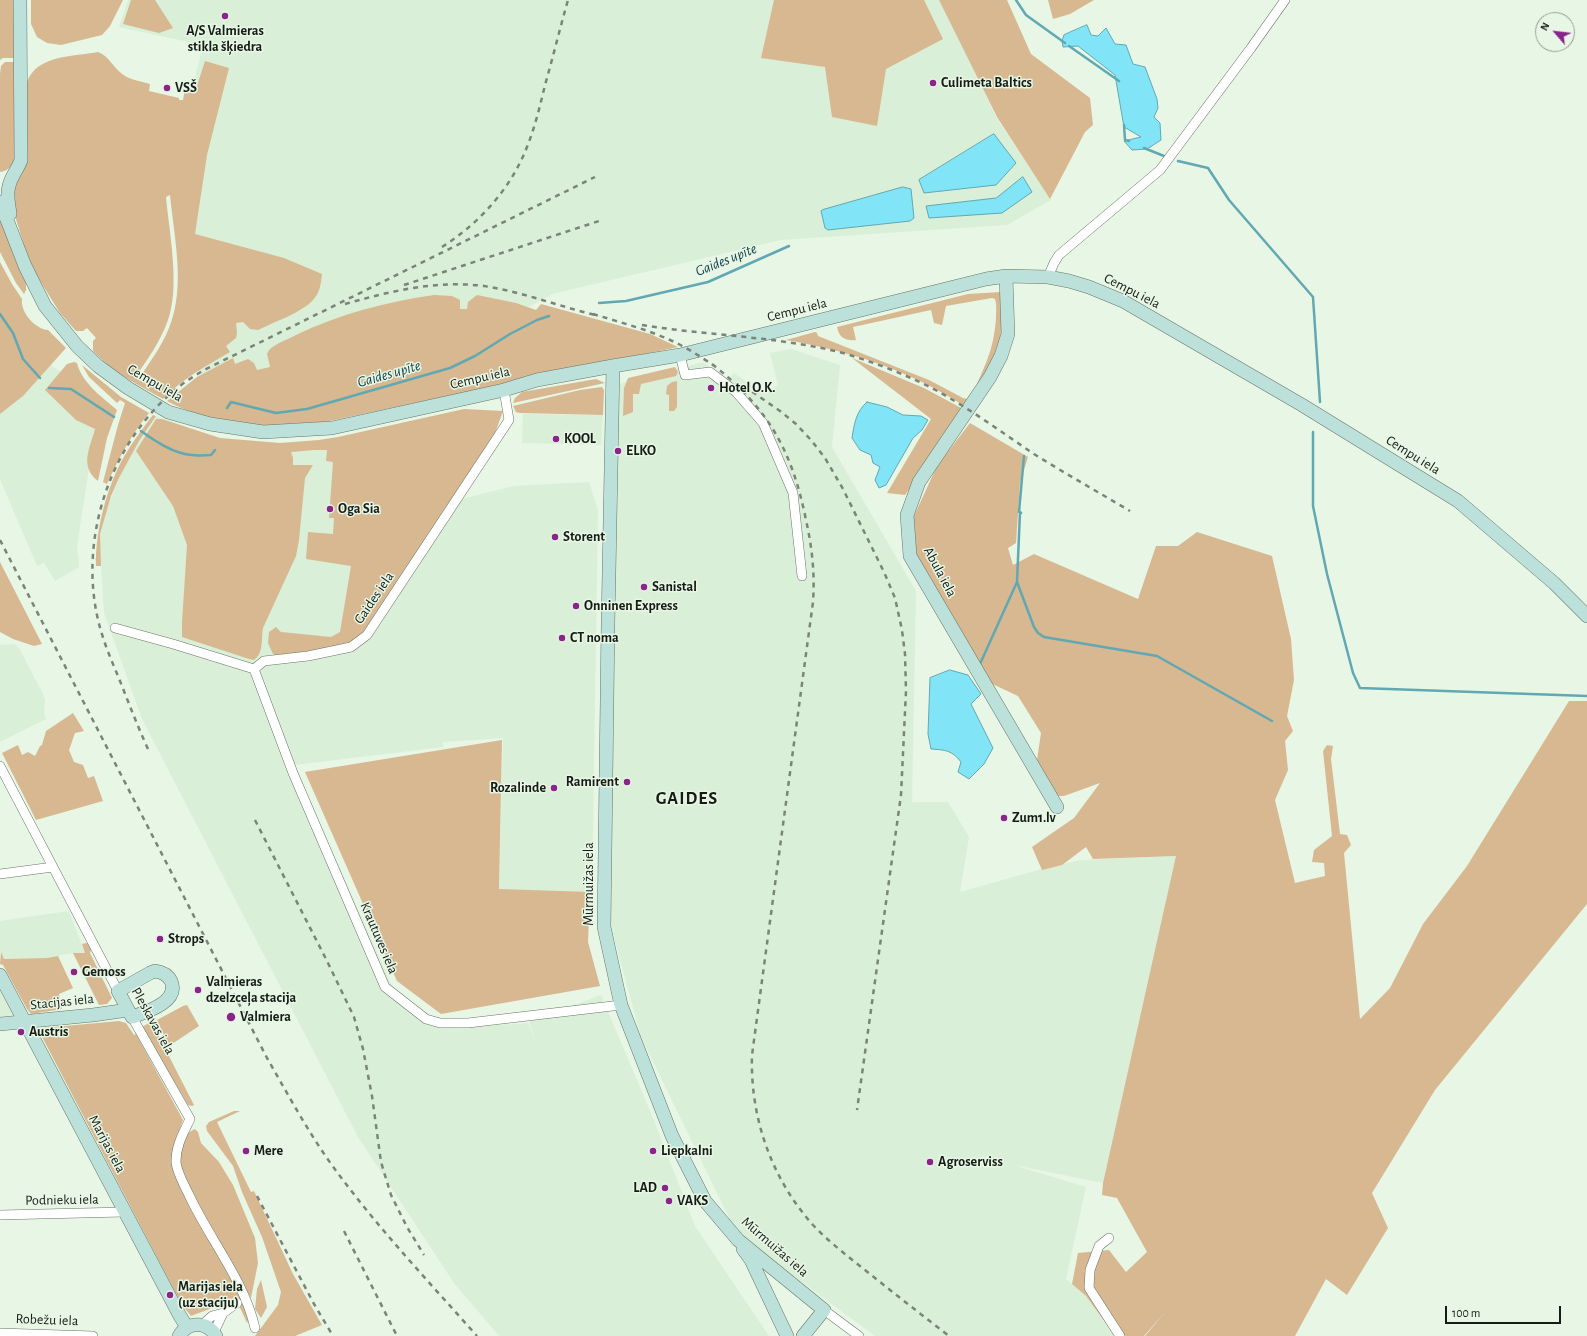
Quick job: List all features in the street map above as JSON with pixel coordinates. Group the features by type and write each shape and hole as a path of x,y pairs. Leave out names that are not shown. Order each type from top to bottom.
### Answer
{"main road":[{"name":"Cempu iela","path":"11,228 7,193 14,174 19,167 20,160 20,0"},
{"path":"0,180 7,179 14,174"},
{"name":"Cempu iela","path":"0,202 25,266 45,306 77,346 98,366 128,388 168,412 210,424 263,432 332,428 504,390 537,380 680,355 964,284 1006,276 1048,277 1070,281 1123,301 1302,405 1458,501 1554,583 1587,616"},
{"name":"Abula iela","path":"1006,276 1008,334 1001,356 986,384 919,482 906,515 910,556 1057,807"},
{"name":"Mūrmuižas iela","path":"613,366 604,927 621,1005 672,1136 705,1201 738,1240 824,1310"},
{"name":"Stacijas iela","path":"0,1024 148,1011 163,1003 171,994 171,982 164,974 155,972 150,973 118,991"},
{"name":"Marijas iela","path":"0,975 180,1316 183,1332"},
{"name":"Pleskavas iela","path":"118,991 130,1013"},
{"path":"738,1240 751,1260 787,1336"},
{"path":"803,1336 824,1310"},
{"path":"183,1332 194,1325 202,1325 207,1326 215,1334"}],"street":[{"path":"1048,277 1059,255 1160,170 1285,0"},
{"path":"680,355 685,376 710,372 736,392 763,423 793,493 802,576"},
{"name":"Gaides iela","path":"254,669 264,661 308,656 350,647 367,635 509,420 504,390"},
{"path":"115,628 254,669"},
{"name":"Krautuves iela","path":"254,669 293,773 385,988 426,1018 440,1023 468,1023 621,1005"},
{"name":"Pleskavas iela","path":"0,766 118,991"},
{"path":"0,874 53,867"},
{"name":"Pleskavas iela","path":"130,1013 190,1118 178,1144 176,1163 185,1189 246,1300 255,1328"},
{"name":"Podnieku iela","path":"0,1215 124,1212"},
{"path":"1109,1238 1100,1246 1090,1270 1089,1288 1120,1336"},
{"path":"202,1325 212,1316 223,1313 237,1303"},
{"name":"Mūrmuižas iela","path":"824,1310 859,1336"},
{"path":"215,1334 223,1313"},
{"name":"Robežu iela","path":"0,1333 93,1336"}],"shaded area":[{"path":"0,0 16,0 15,58 3,58 0,60"},
{"path":"31,0 123,0 110,26 102,35 61,45 47,43 37,37 31,24"},
{"path":"128,0 941,0 996,117 1051,200 1007,225 781,240 552,294 433,360 204,379 178,342 191,94 203,45 119,27"},
{"path":"131,0 155,0 173,28 159,33 123,24"},
{"path":"774,0 924,0 943,39 886,69 877,126 832,117 825,67 761,58"},
{"path":"939,0 1007,0 1031,54 1090,98 1093,125 1085,132 1050,199 997,117"},
{"path":"1048,0 1094,0 1070,14 1053,19"},
{"path":"98,52 108,59 124,75 131,79 150,84 149,91 179,98 179,100 183,100 185,89 195,92 205,61 229,68 207,155 195,234 284,258 322,274 319,291 315,297 302,309 258,330 250,329 243,322 236,323 236,338 226,346 230,352 186,379 163,399 126,378 101,359 93,351 93,341 96,338 87,328 83,331 76,331 60,313 34,271 15,216 11,188 26,84 31,74 45,63 62,57","holes":["170,195 176,245 178,279 177,296 174,312 163,341 138,380 135,377 160,338 168,321 173,300 174,286 171,240 166,197"]},
{"path":"5,62 15,62 15,159 9,168 0,172 0,74 1,66"},
{"path":"0,212 26,281 26,290 24,294 16,283 0,252"},
{"path":"0,262 22,299 23,309 29,319 38,327 48,330 66,348 23,396 0,414"},
{"path":"1001,292 1002,324 1000,339 996,355 979,385 977,384 987,360 994,337 996,318 995,299 992,298 946,306 942,325 934,323 931,310 853,327 856,340 849,340 841,336 837,327 968,294"},
{"path":"434,295 452,296 460,300 460,309 467,309 468,302 477,295 516,303 536,310 541,304 650,334 678,347 306,426 245,425 210,418 176,406 167,401 197,377 233,358 235,364 248,359 254,363 257,370 270,367 267,354 269,350 278,343 312,328 346,315 381,305"},
{"path":"0,324 48,363 110,407 90,462 77,546 79,567 55,581 44,563 37,566 0,479"},
{"path":"815,332 818,336 929,380 963,398 967,399 972,392 966,407 923,383 880,364 835,350 786,340"},
{"path":"791,349 840,365 832,447 916,591 912,802 948,802 969,837 960,892 1042,869 1081,860 1177,856 1103,1183 1014,1165 918,1136 1086,1187 1066,1279 1086,1296 1114,1336 875,1336 737,1234 641,1037 610,923 619,384 703,362 727,380 734,373 762,393 778,385 770,353"},
{"path":"852,358 924,388 963,409 905,495 887,493 931,419"},
{"path":"74,362 77,363 83,377 88,383 99,395 117,410 107,438 98,481 92,475 87,463 95,429 76,420 45,390 67,364"},
{"path":"82,365 121,397 149,413 126,447 107,484 103,482 125,403 120,400 117,403 89,377"},
{"path":"675,367 678,372 676,376 641,384 639,394 633,394 633,412 623,416 624,388 628,378"},
{"path":"596,379 605,383 513,403 515,398 522,392"},
{"path":"677,381 677,407 674,411 669,411 669,395 666,394 667,386 672,382"},
{"path":"602,387 604,390 603,415 520,413 516,412 513,406 580,390"},
{"path":"464,409 503,411 494,436 366,631 349,644 330,649 278,656 273,654 268,643 269,632 276,627 281,632 331,637 340,632 351,566 306,559 308,532 333,534 334,518 329,518 333,462 326,461 327,450 314,450 291,452 293,465 313,465 305,478 296,556 263,628 262,646 257,657 254,660 249,659 182,637 187,545 173,506 136,451 156,419 162,419 220,438 280,443 338,437"},
{"path":"523,414 603,415 601,445 522,443"},
{"path":"153,415 156,416 139,441 111,496 100,534 101,566 96,566 96,553 100,524 103,509 113,480 128,450"},
{"path":"156,416 222,440 269,446 320,442 462,499 514,486 589,482 598,510 592,893 499,890 503,738 443,742 443,747 294,765 393,988 428,1025 469,1027 528,1023 537,1046 529,1022 601,995 655,1123 695,1226 769,1336 499,1336 454,1283 358,1137 142,719 104,613 100,534 104,516 119,478 139,441"},
{"path":"970,423 1028,457 1020,483 1016,543 1008,548 1013,565 1034,554 1138,599 1156,546 1178,546 1197,532 1272,556 1291,639 1294,680 1287,716 1293,731 1285,741 1288,770 1275,800 1295,883 1325,876 1324,863 1312,862 1314,850 1332,836 1323,751 1327,745 1333,746 1331,759 1340,834 1347,835 1351,845 1344,853 1360,1019 1390,988 1423,924 1467,866 1569,701 1587,701 1587,904 1435,1090 1372,1193 1388,1228 1347,1295 1326,1279 1295,1336 1145,1336 1166,1311 1144,1336 1115,1336 1086,1296 1072,1284 1078,1253 1109,1250 1126,1272 1147,1252 1117,1198 1102,1195 1103,1183 1176,856 1093,859 1086,847 1062,865 1042,870 1032,847 1074,818 1100,783 1064,796 1045,796 1030,768 1037,760 1041,733 1018,696 988,682 913,556 908,529 937,466"},
{"path":"0,562 42,644 34,646 13,639 0,632"},
{"path":"14,644 19,648 43,694 45,700 44,713 46,719 0,742 0,645"},
{"path":"73,713 84,731 75,733 69,750 74,762 83,765 88,778 94,776 103,801 36,820 2,753 18,745 22,755 28,752 35,756 42,745 46,731"},
{"path":"502,740 499,889 590,892 588,942 600,986 441,1014 397,981 305,772"},
{"path":"69,911 85,953 73,953 47,958 3,959 0,951 0,921"},
{"path":"86,943 92,947 90,953 112,998 107,1004 99,1005 73,953 85,953 82,944"},
{"path":"1,952 4,959 47,958 58,956 73,988 59,994 62,1009 31,1014 3,965 0,964"},
{"path":"0,985 7,1002 9,1002 14,1015 0,1017"},
{"path":"187,1005 199,1026 169,1046 157,1020"},
{"path":"119,1021 126,1023 134,1035 136,1034 183,1120 177,1137 172,1162 175,1176 242,1295 249,1319 247,1323 236,1299 191,1316 182,1305 40,1033 43,1028"},
{"path":"149,1023 153,1025 194,1105 188,1105 142,1027"},
{"path":"234,1111 240,1111 217,1122 251,1192 254,1191 293,1274 322,1325 295,1336 255,1336 278,1305 281,1292 262,1237 242,1192 233,1166 207,1131 206,1126 209,1122"},
{"path":"195,1129 198,1132 201,1143 219,1162 233,1185 255,1238 258,1263 251,1298 192,1195 183,1176 180,1164 180,1152 186,1136"},
{"path":"261,1280 267,1307 261,1318 255,1309 257,1289"}],"water":[{"path":"1087,25 1091,35 1098,36 1106,28 1115,44 1126,45 1133,64 1145,67 1157,99 1158,108 1154,117 1160,123 1161,140 1147,149 1132,150 1124,141 1141,137 1124,127 1115,75 1078,46 1063,47 1062,41 1064,35"},
{"path":"994,134 1016,163 996,185 924,193 919,180"},
{"path":"1023,177 1032,192 1002,213 929,218 926,206 996,198"},
{"path":"903,187 911,189 914,218 910,221 828,230 825,228 822,210"},
{"path":"867,402 887,407 903,415 921,416 928,420 922,430 913,438 886,485 879,488 875,480 880,467 873,463 871,455 860,450 852,438 858,414"},
{"path":"950,670 968,675 981,694 971,704 993,748 984,764 969,779 958,772 961,762 958,758 944,750 931,749 928,734 930,678"}],"waterway":[{"path":"1016,0 1026,15 1065,43"},
{"path":"1069,46 1119,81"},
{"path":"1124,125 1125,140 1129,141"},
{"path":"1144,148 1164,156"},
{"path":"1178,161 1208,168 1229,200 1313,297 1320,402"},
{"name":"Gaides upīte","path":"599,303 626,301 708,282 789,246"},
{"name":"Gaides upīte","path":"0,314 13,333 23,359 40,378"},
{"name":"Gaides upīte","path":"227,408 231,402 276,413 307,409 450,368 475,356 510,334 537,320 549,316"},
{"name":"Gaides upīte","path":"49,388 71,389 114,417"},
{"name":"Gaides upīte","path":"141,431 165,446 185,454 211,455 215,450"},
{"path":"1313,432 1313,506 1327,574 1353,673 1360,688 1587,696"},
{"path":"1019,512 1024,456"},
{"path":"1017,582 1020,512 1021,513"},
{"path":"980,664 1017,582 1034,627 1038,633 1044,637 1157,656 1272,721"}],"railway":[{"path":"442,247 469,227 493,203 512,177 520,162 535,124 568,0"},
{"path":"148,749 102,635 96,610 93,579 94,548 99,517 108,487 120,458 137,431 157,407 183,384 202,371 595,177"},
{"path":"404,285 599,221"},
{"path":"345,304 397,291 448,284 484,286 499,289 599,316"},
{"path":"593,314 661,336 688,349 716,367"},
{"path":"642,325 818,347 843,353 887,368 930,387 957,402 1034,454 1130,511"},
{"path":"712,364 732,380 763,414 785,451 793,472 806,520 813,570 813,602 752,1055 752,1078 759,1124 766,1146 785,1187 798,1207 813,1225 848,1256 949,1336"},
{"path":"744,386 796,424 825,458 843,489 884,572 895,598 902,630 905,654 906,691 901,795 857,1110"},
{"path":"0,540 267,1058 300,1116 327,1158 353,1193 405,1255 477,1336"},
{"path":"255,820 354,1017 363,1049 372,1096 381,1162 391,1195 407,1227 424,1255"},
{"path":"257,1196 314,1304 333,1336"},
{"path":"344,1231 397,1336"}],"place":[{"name":"A/S Valmieras stikla šķiedra","path":"225,16"},
{"name":"Culimeta Baltics","path":"933,83"},
{"name":"VSŠ","path":"167,88"},
{"name":"Hotel O.K.","path":"711,388"},
{"name":"KOOL","path":"556,439"},
{"name":"ELKO","path":"618,451"},
{"name":"Oga Sia","path":"330,509"},
{"name":"Storent","path":"555,537"},
{"name":"Sanistal","path":"644,587"},
{"name":"Onninen Express","path":"576,606"},
{"name":"CT noma","path":"562,638"},
{"name":"Ramirent","path":"627,782"},
{"name":"Rozalinde","path":"554,788"},
{"name":"Zum1.lv","path":"1004,818"},
{"name":"Strops","path":"160,939"},
{"name":"Gemoss","path":"74,972"},
{"name":"Valmieras dzelzceļa stacija","path":"198,990"},
{"name":"Valmiera","path":"231,1017"},
{"name":"Austris","path":"21,1032"},
{"name":"Mere","path":"246,1151"},
{"name":"Liepkalni","path":"653,1151"},
{"name":"Agroserviss","path":"930,1162"},
{"name":"LAD","path":"665,1188"},
{"name":"VAKS","path":"669,1201"},
{"name":"Marijas iela (uz staciju)","path":"170,1295"}],"district":[{"name":"GAIDES","path":"687,799"}]}
